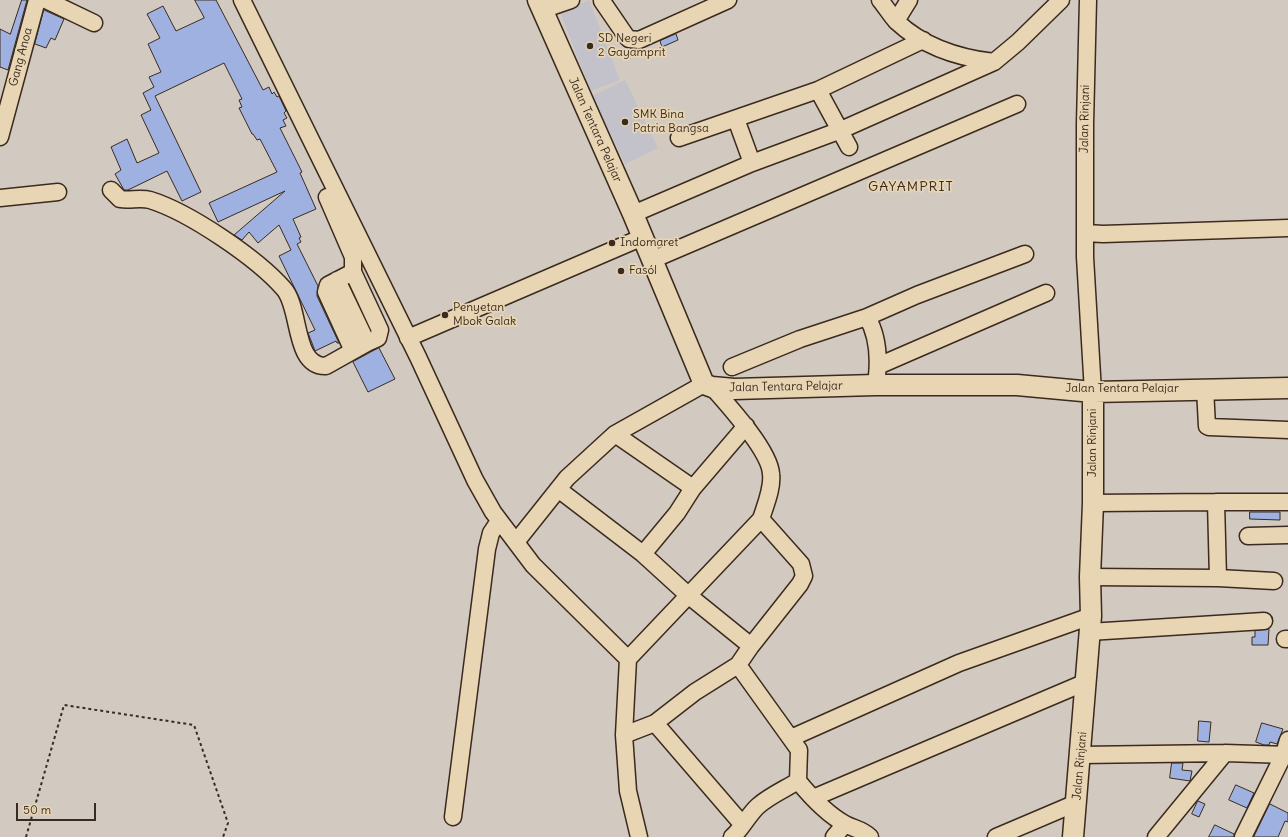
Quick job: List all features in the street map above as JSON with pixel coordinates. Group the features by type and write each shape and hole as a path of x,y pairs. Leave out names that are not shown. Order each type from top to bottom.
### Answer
{"main road":[{"name":"Jalan Tentara Pelajar","path":"540,5 708,386 734,390 877,376 1017,385 1093,392 1288,388"},
{"name":"Jalan Rinjani","path":"1073,837 1090,624 1093,503 1093,392"}],"street":[{"name":"Gang Anoa","path":"1,127 37,0"},
{"path":"46,0 94,23"},
{"path":"230,0 252,30 408,338 475,480 499,521 533,565 628,659"},
{"path":"111,190 120,199 148,199 166,206 200,224 265,269 291,298 296,315 298,334 310,360 320,366 326,366 378,338 381,333 353,272 353,257 252,30 242,0"},
{"path":"540,5 571,0"},
{"path":"599,0 629,39 639,40 728,0"},
{"path":"880,0 896,22 935,48 973,60 994,62"},
{"path":"896,22 909,0"},
{"path":"633,214 752,163 841,130 994,62 1018,42 1062,0"},
{"name":"Jalan Rinjani","path":"1088,0 1085,124 1085,257 1093,392"},
{"path":"679,138 736,120 818,90 923,40"},
{"path":"818,90 849,147"},
{"path":"652,260 1017,104"},
{"path":"736,120 752,163"},
{"path":"0,198 58,192"},
{"path":"1086,233 1103,234 1288,228"},
{"path":"408,338 643,237"},
{"path":"732,367 800,339 867,317 917,295 1025,254"},
{"path":"353,272 328,285 326,292 353,351"},
{"path":"337,280 367,343"},
{"path":"867,317 874,332 877,376 1046,293"},
{"path":"516,542 568,478 615,434 708,386 746,426 767,461 772,474 768,497 761,519 628,659 624,735 628,791 639,837"},
{"path":"1205,389 1207,426 1209,427 1288,430"},
{"path":"643,554 677,514 693,488 746,426"},
{"path":"615,434 693,488"},
{"path":"558,489 643,554 688,595 751,646"},
{"path":"1216,502 1218,578"},
{"path":"1093,503 1288,502"},
{"path":"624,735 655,723 694,692 738,665 751,646 800,584 804,576 801,564 761,519"},
{"path":"453,817 487,550 491,533 499,521"},
{"path":"1248,536 1288,535"},
{"path":"1090,577 1218,578 1274,581"},
{"path":"791,738 959,663 1090,624 1264,621"},
{"path":"738,665 799,750 798,781 813,798 845,824 861,830 870,837"},
{"path":"813,798 1086,682"},
{"path":"655,723 738,833 759,805 798,781"},
{"path":"1080,762 1287,750 1243,837"},
{"path":"1156,837 1225,753"},
{"path":"996,837 1076,803"},
{"path":"834,837 845,824"}],"path":[{"path":"26,837 64,705 194,725 228,823 223,837"}],"shaded area":[{"name":"SD Negeri 2 Gayamprit","path":"589,0 620,80 591,91 560,12"},
{"name":"SMK Bina Patria Bangsa","path":"625,80 658,148 625,164 592,96"}],"building":[{"path":"22,0 27,0 8,70 0,67 0,29 10,34"},
{"path":"195,0 216,0 263,90 269,87 272,94 274,92 277,97 279,96 286,111 284,113 287,118 283,120 286,126 280,128 302,172 300,173 316,209 293,219 301,237 299,238 301,242 297,244 318,286 317,296 339,343 336,341 315,351 308,333 315,330 279,256 291,250 279,225 258,243 249,232 242,240 234,235 285,191 218,222 209,203 277,172 260,139 257,140 252,134 239,108 242,107 239,100 242,99 224,63 155,96 201,192 182,201 167,171 128,190 124,190 115,174 121,170 111,147 127,139 137,163 159,153 141,115 151,110 143,93 154,87 149,77 161,72 148,44 160,38 147,14 163,6 176,31 204,18"},
{"path":"44,10 64,19 55,40 51,38 46,48 35,44"},
{"path":"676,34 678,40 662,47 660,41"},
{"path":"379,348 395,379 368,392 353,362"},
{"path":"1250,512 1280,512 1280,520 1250,519"},
{"path":"1269,629 1268,645 1252,645 1252,637 1255,637 1255,631"},
{"path":"1199,721 1211,722 1209,742 1198,741"},
{"path":"1262,723 1283,729 1277,744 1270,742 1269,745 1264,745 1256,742"},
{"path":"1172,763 1183,763 1182,770 1192,771 1190,781 1170,778"},
{"path":"1236,785 1254,793 1247,808 1229,800"},
{"path":"1198,801 1205,804 1199,817 1192,814"},
{"path":"1270,804 1288,813 1288,822 1285,821 1278,837 1254,837"},
{"path":"1215,825 1234,834 1234,837 1209,837"}],"place":[{"name":"SD Negeri 2 Gayamprit","path":"590,46"},
{"name":"SMK Bina Patria Bangsa","path":"625,122"},
{"name":"Indomaret","path":"612,243"},
{"name":"Fasól","path":"621,271"},
{"name":"Penyetan Mbok Galak","path":"445,315"}],"district":[{"name":"GAYAMPRIT","path":"911,187"}]}
